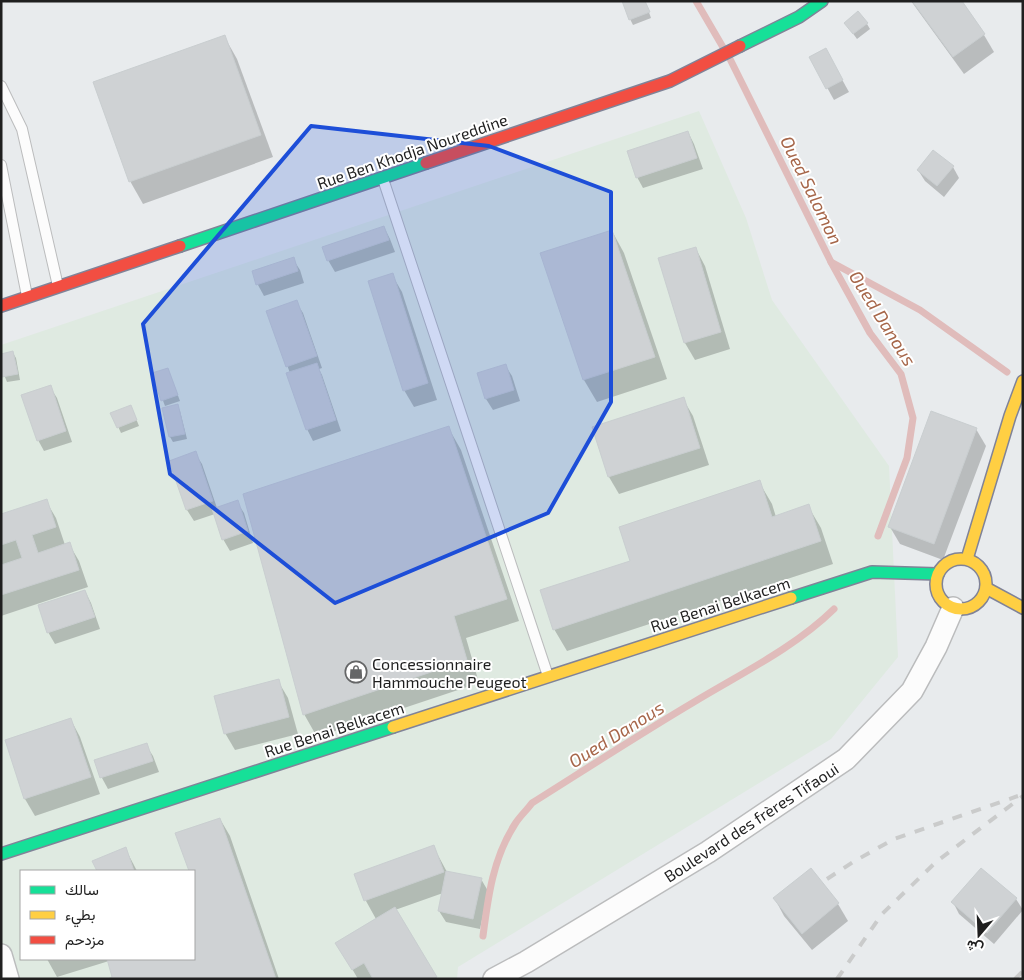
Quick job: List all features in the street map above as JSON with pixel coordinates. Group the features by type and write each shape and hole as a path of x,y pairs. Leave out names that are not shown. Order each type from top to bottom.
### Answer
{"street":[{"name":"Rue Ben Khodja Noureddine","path":"1,306 670,81 798,16 822,1"},
{"path":"967,559 1010,416 1023,381"},
{"path":"967,559 980,567 984,573 986,588 978,603 970,608 953,608 940,598 936,590 938,574 947,563 953,560 967,559"},
{"name":"Rue Benai Belkacem","path":"1,854 872,572 938,574"},
{"path":"986,588 1023,608"},
{"name":"Boulevard des frères Tifaoui","path":"494,979 526,962 708,852 846,759 912,691 936,647 953,608"},
{"path":"1,955 8,979"}],"lane":[{"path":"1,86 22,129 58,286"},
{"path":"1,165 28,297"},
{"path":"383,178 548,677"}],"highlighted area":[{"path":"311,126 489,146 611,192 611,402 548,513 335,603 170,474 143,324"}],"shaded area":[{"path":"699,111 746,218 772,300 889,466 898,657 831,739 458,967 457,979 1,979 1,345"}],"building":[{"path":"622,1 645,1 650,12 629,20"},
{"path":"912,1 962,1 985,34 953,57"},
{"path":"858,11 868,23 853,34 844,23"},
{"path":"225,35 261,135 129,182 93,82"},
{"path":"826,48 843,80 826,89 809,57"},
{"path":"688,131 697,158 636,178 627,151"},
{"path":"933,150 954,166 937,186 917,170"},
{"path":"384,226 389,240 327,261 322,247"},
{"path":"612,230 655,357 583,380 540,253"},
{"path":"696,247 721,332 684,343 658,258"},
{"path":"294,257 298,271 256,285 252,271"},
{"path":"393,273 428,383 403,391 368,281"},
{"path":"297,300 317,356 286,367 266,311"},
{"path":"13,351 18,374 2,377 1,354"},
{"path":"317,363 336,420 306,430 286,373"},
{"path":"506,364 514,390 485,399 477,373"},
{"path":"168,368 178,395 161,401 152,373"},
{"path":"51,385 66,431 37,441 21,395"},
{"path":"684,397 700,448 608,477 592,427"},
{"path":"178,404 185,434 169,437 162,408"},
{"path":"131,405 137,420 117,428 110,413"},
{"path":"931,411 977,428 934,544 888,527"},
{"path":"449,426 507,599 454,616 467,660 303,715 243,494"},
{"path":"196,451 213,501 186,510 169,461"},
{"path":"760,480 772,517 809,504 821,541 553,630 540,590 630,561 619,527"},
{"path":"47,499 56,527 32,535 38,553 70,542 79,570 1,595 1,565 22,558 16,540 1,545 1,514"},
{"path":"238,500 248,531 222,540 212,509"},
{"path":"85,590 95,617 47,633 38,605"},
{"path":"279,679 289,717 224,734 214,696"},
{"path":"71,718 91,777 24,799 5,740"},
{"path":"147,743 153,761 100,778 94,760"},
{"path":"220,818 276,979 108,979 112,977 107,960 195,960 195,870 189,870 175,833"},
{"path":"434,845 444,872 364,901 354,874"},
{"path":"126,847 134,870 96,870 92,861"},
{"path":"811,868 839,903 802,934 773,898"},
{"path":"981,868 1017,898 987,933 951,902"},
{"path":"446,871 482,878 473,919 438,911"},
{"path":"395,907 437,977 433,979 373,979 364,963 352,970 335,943"}],"waterway":[{"name":"Oued Salomon","path":"696,1 724,49"},
{"name":"Oued Salomon","path":"730,59 831,262 920,310 1007,372"},
{"name":"Oued Danous","path":"831,262 870,333 901,374 913,418 907,458 878,536"},
{"name":"Oued Danous","path":"483,936 490,892 501,850 515,824 532,803 654,726 785,648 834,609"}],"railway":[{"path":"827,879 894,839 1018,796"},
{"path":"837,979 882,914 936,862 1023,796"},
{"path":"1015,979 1023,971"}],"traffic: fast":[{"path":"740,46 799,17 822,1"},
{"path":"180,246 426,163"},
{"path":"791,598 872,572 938,574"},
{"path":"1,854 393,727"}],"traffic: slow":[{"path":"967,559 1010,416 1023,381"},
{"path":"956,559 966,559 979,566 986,579 986,584 986,589 979,602 966,609 956,609 947,605 940,598 936,589 936,579 940,570 947,563 956,559"},
{"path":"986,588 1023,608"},
{"path":"393,727 791,598"}],"traffic: jam":[{"path":"426,163 670,81 740,46"},
{"path":"1,306 180,246"}],"place":[{"name":"Concessionnaire Hammouche Peugeot","path":"356,672"}]}
